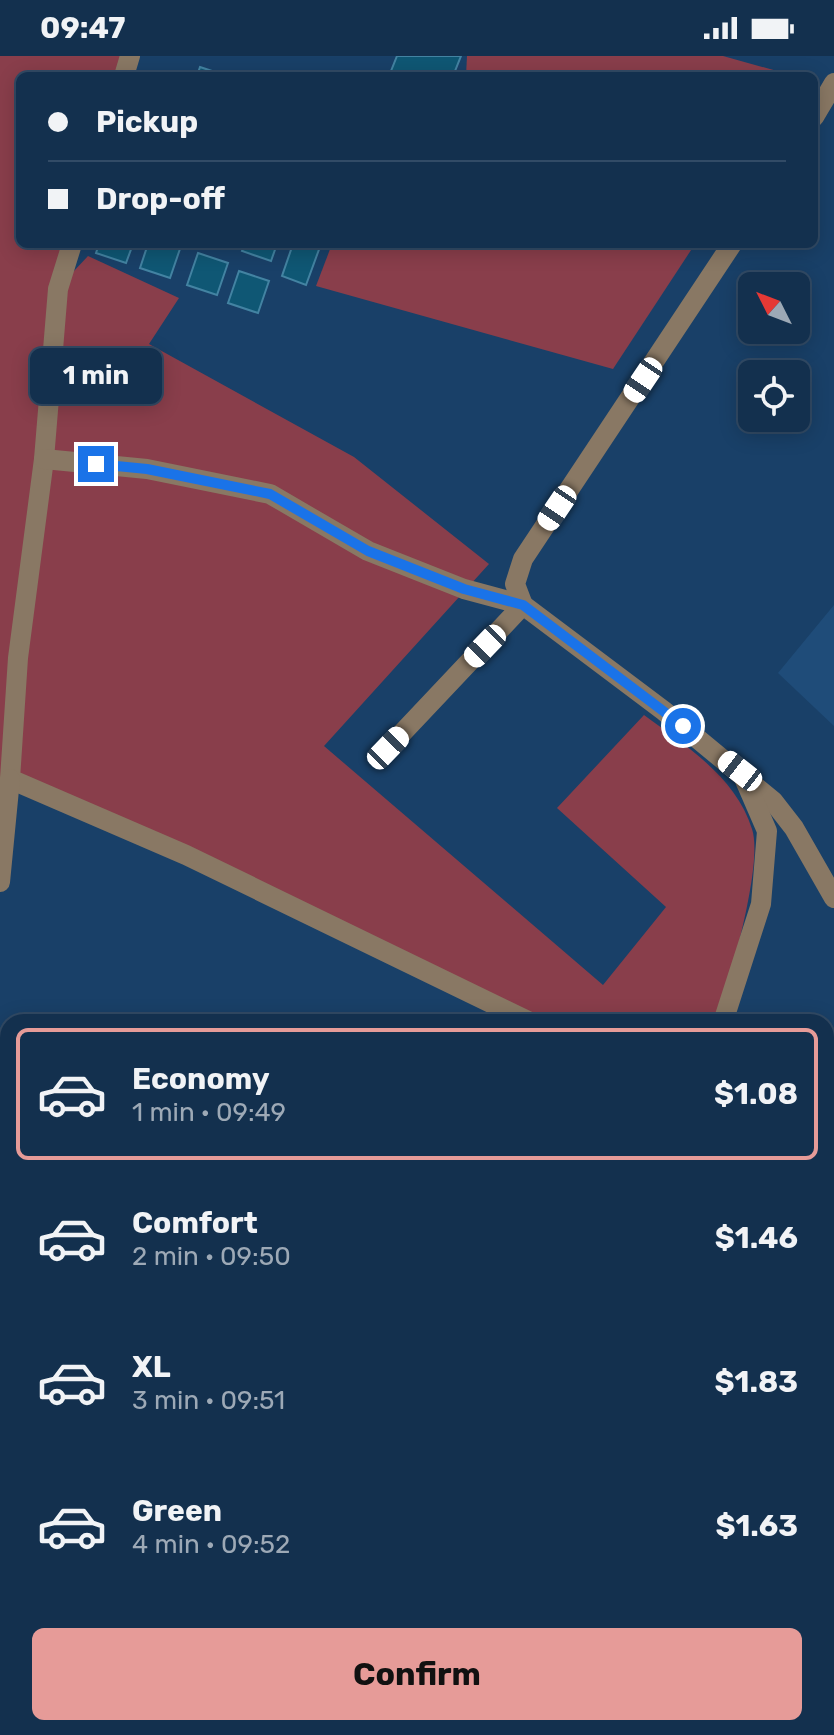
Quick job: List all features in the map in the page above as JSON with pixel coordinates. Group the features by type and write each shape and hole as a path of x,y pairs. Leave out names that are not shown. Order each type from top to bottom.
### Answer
{"street":[{"path":"818,110 834,83"},
{"path":"0,882 18,658 44,459 58,289 71,248"},
{"path":"523,605 515,584 523,559 729,248"},
{"path":"44,459 147,469 270,494 368,551 464,589 523,605 740,771 773,801 794,828 834,898"},
{"path":"388,748 523,605"},
{"path":"726,1014 761,904 767,831 740,771"},
{"path":"10,779 186,855 514,1014"}],"shaded area":[{"path":"0,56 130,56 125,72 16,72 16,248 71,248 59,287 88,256 179,298 149,344 354,457 489,564 324,746 603,985 666,907 557,808 644,715 722,778 744,810 752,829 754,846 749,895 721,1014 513,1014 11,780 0,882"},
{"path":"467,56 723,56 781,72 466,72"},
{"path":"330,248 692,248 613,369 316,286"},
{"path":"834,605 834,726 778,673"}],"building":[{"path":"397,56 461,56 455,72 391,72"},
{"path":"200,67 215,72 198,72"},
{"path":"98,248 132,248 126,263 96,253"},
{"path":"147,248 180,248 170,278 140,268"},
{"path":"243,248 276,248 271,261 242,251"},
{"path":"292,248 320,248 306,285 282,276"},
{"path":"198,253 228,263 217,295 187,285"},
{"path":"239,271 269,281 258,313 228,303"}],"route":[{"path":"96,464 147,469 270,494 368,551 464,589 523,605 683,726"}]}
